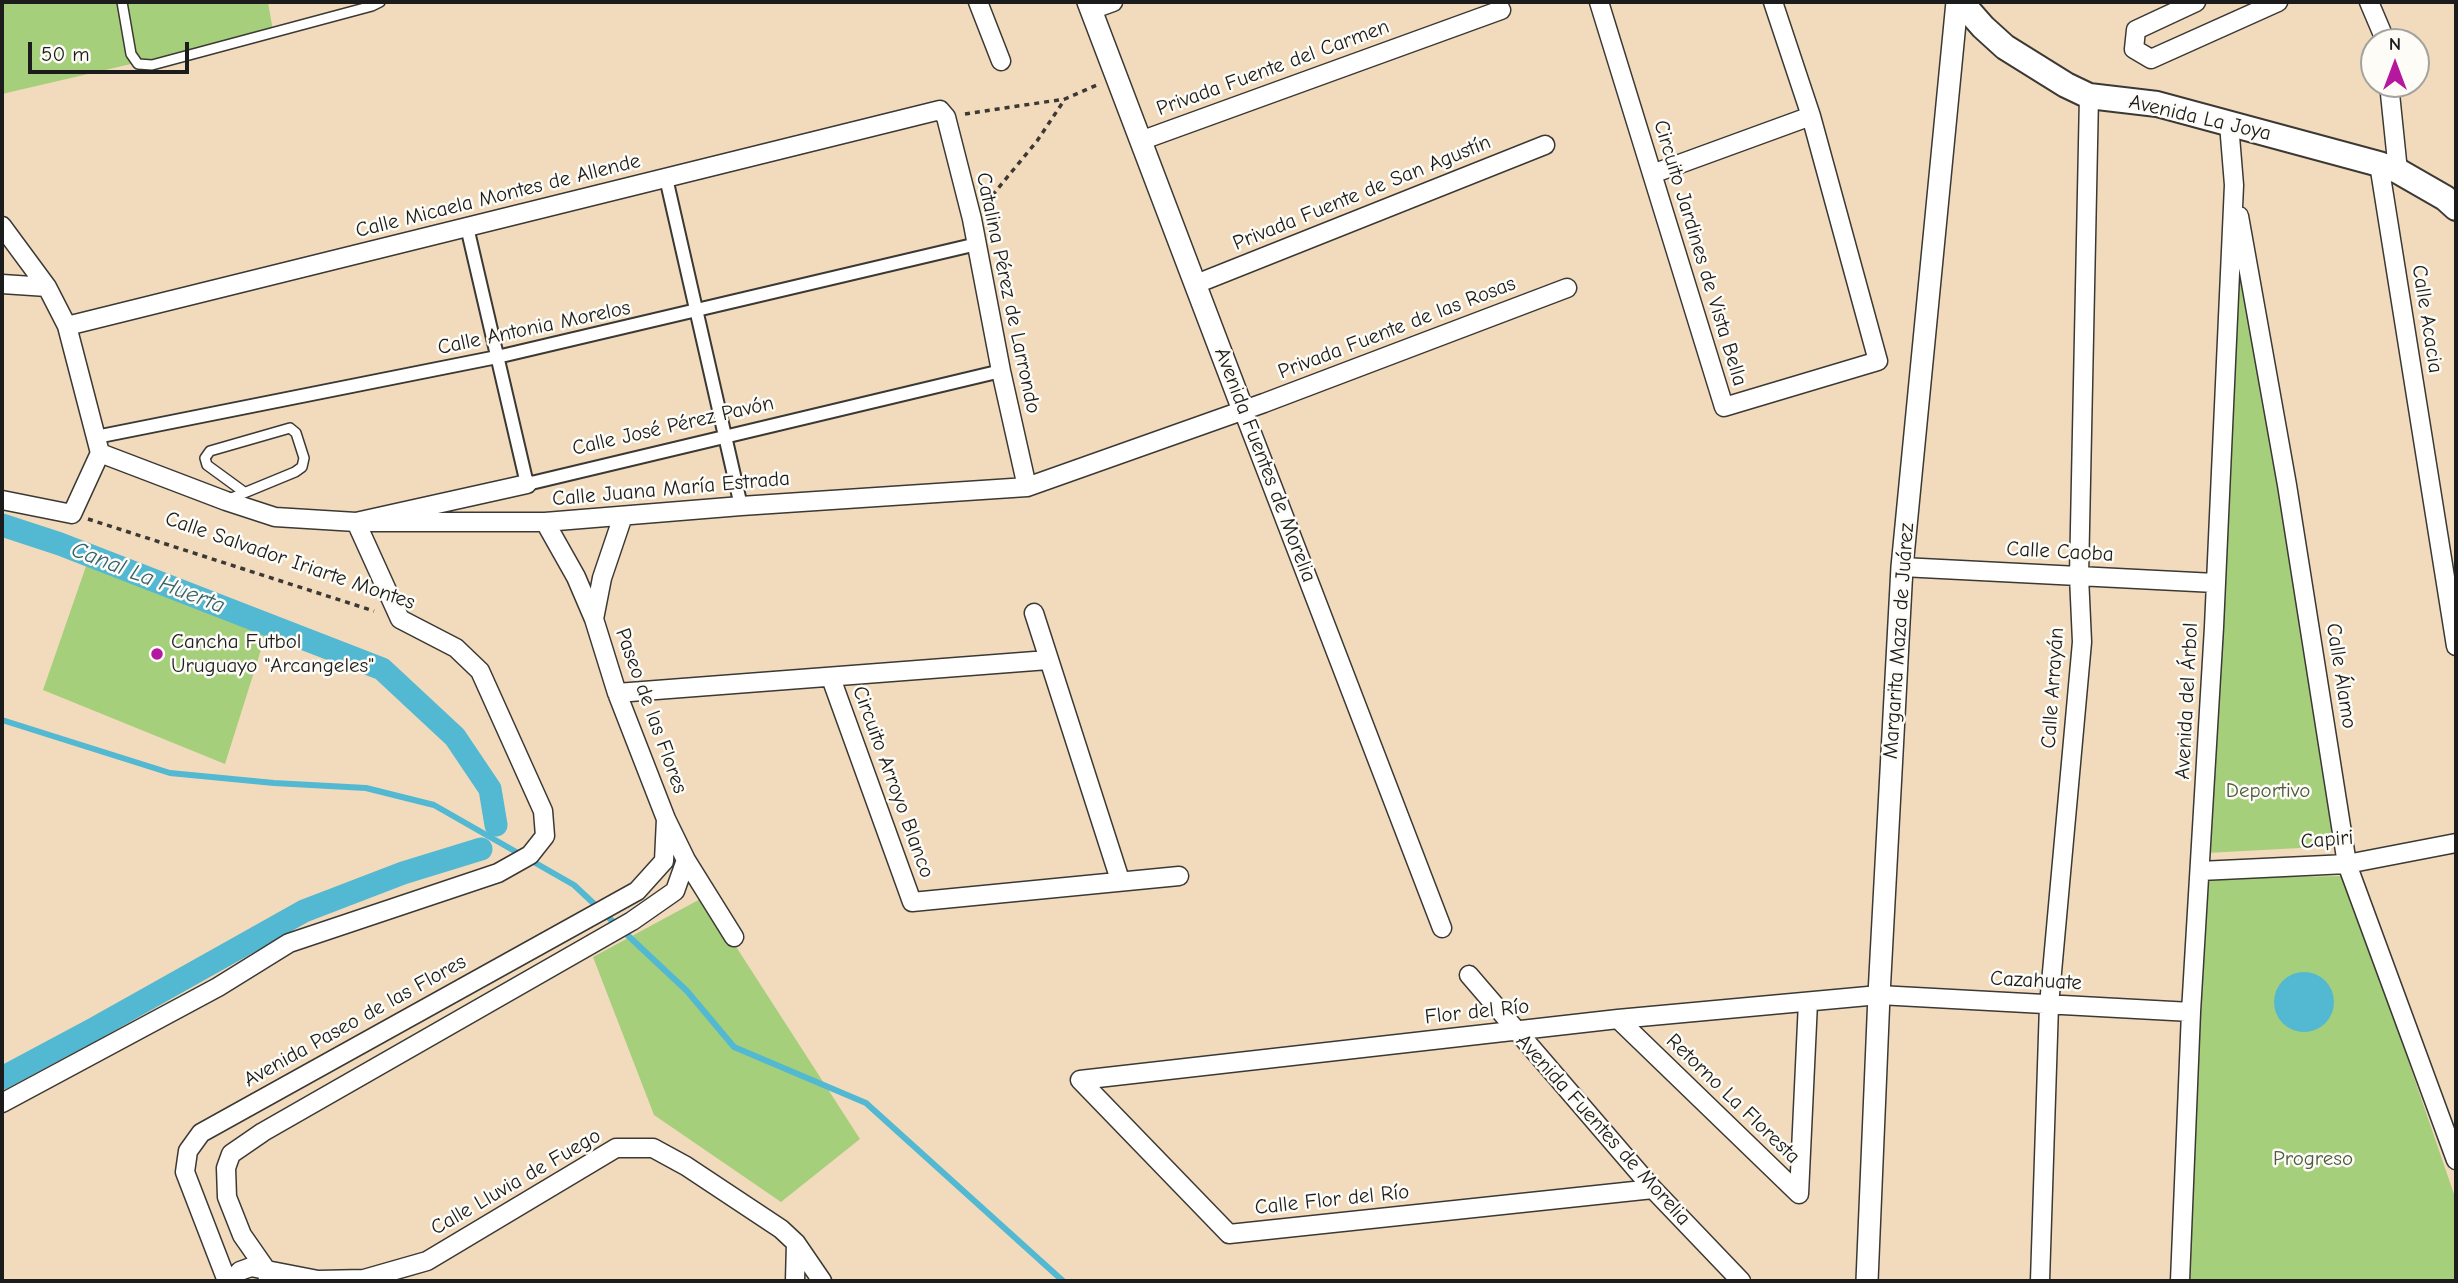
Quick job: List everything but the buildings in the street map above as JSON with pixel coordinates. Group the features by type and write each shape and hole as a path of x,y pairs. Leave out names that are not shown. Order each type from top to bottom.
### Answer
{"main road":[{"name":"Avenida La Joya","path":"1959,2 2005,47 2090,96 2157,104 2389,167 2445,198 2456,208"}],"street":[{"path":"978,2 1000,61"},
{"path":"1089,6 1113,2"},
{"name":"Circuito Jardines de Vista Bella","path":"1599,2 1724,407 1878,361 1811,116 1773,2"},
{"name":"Margarita Maza de Juárez","path":"1867,1281 1902,567 1959,2"},
{"path":"2194,2 2136,30 2134,49 2151,59 2278,2"},
{"path":"2369,2 2379,28"},
{"name":"Avenida Fuentes de Morelia","path":"1089,6 1442,928"},
{"name":"Privada Fuente del Carmen","path":"1139,141 1501,10"},
{"name":"Calle Arrayán","path":"2040,1281 2049,1005 2082,642 2079,576 2090,96"},
{"name":"Calle Acacia","path":"2389,98 2389,167 2456,646"},
{"name":"Calle Micaela Montes de Allende","path":"67,326 666,178 943,114"},
{"name":"Catalina Pérez de Larrondo","path":"943,114 972,219 1000,371 1027,487"},
{"path":"1652,174 1811,116"},
{"name":"Avenida del Árbol","path":"2180,1281 2191,1012 2234,185 2230,124"},
{"name":"Privada Fuente de San Agustín","path":"1196,284 1545,145"},
{"path":"666,178 741,506"},
{"name":"Calle Álamo","path":"2234,185 2287,485 2347,864 2456,1160"},
{"path":"2,226 47,287 67,326 98,445 72,514 2,500"},
{"path":"467,227 527,484"},
{"name":"Calle Antonia Morelos","path":"98,445 497,357 977,244"},
{"path":"2,284 47,287"},
{"name":"Privada Fuente de las Rosas","path":"1243,410 1567,288"},
{"name":"Calle José Pérez Pavón","path":"356,522 1000,371"},
{"name":"Calle Juana María Estrada","path":"98,445 226,501 275,517 356,522 545,522 1027,487 1243,410"},
{"name":"Paseo de las Flores","path":"594,619 603,578 623,516"},
{"path":"356,522 400,619"},
{"name":"Paseo de las Flores","path":"545,522 576,577 594,619 617,693 666,819 686,860 734,937"},
{"name":"Calle Caoba","path":"1902,567 2215,583"},
{"path":"1034,613 1120,880"},
{"name":"Calle Salvador Iriarte Montes","path":"2,1103 218,987 289,943 498,873 530,855 545,836 543,811 480,671 456,648 400,619"},
{"name":"Circuito Arroyo Blanco","path":"617,693 1048,660"},
{"name":"Circuito Arroyo Blanco","path":"831,678 912,902 1179,876"},
{"name":"Paseo de las Flores","path":"664,861 666,819"},
{"name":"Capiri","path":"2200,871 2347,864 2456,843"},
{"path":"267,1275 242,1235 227,1197 226,1168 231,1154 263,1132 615,932 674,891 686,860"},
{"name":"Avenida Paseo de las Flores","path":"229,1281 185,1172 188,1151 201,1133 637,891 664,861"},
{"path":"607,908 615,932"},
{"name":"Avenida Fuentes de Morelia","path":"1469,975 1653,1189 1741,1281"},
{"name":"Flor del Río","path":"1080,1080 1618,1019 1879,995"},
{"name":"Cazahuate","path":"1879,995 2191,1012"},
{"name":"Retorno La Floresta","path":"1618,1019 1799,1194 1808,1002"},
{"name":"Calle Flor del Río","path":"1080,1080 1229,1234 1653,1189"},
{"name":"Calle Lluvia de Fuego","path":"267,1275 317,1280 364,1279 427,1261 616,1149 653,1149 686,1166 781,1229 796,1243 822,1281"},
{"path":"795,1281 796,1243"},
{"path":"229,1281 240,1270 251,1267 267,1275"}],"lane":[{"path":"122,2 131,54 138,64 152,65 380,2"},
{"path":"226,501 302,467 304,458 296,433 290,428 210,451 205,458 207,465 244,492"}],"path":[{"path":"943,114 1065,99 1115,75"},
{"path":"972,219 1014,171 1065,99"},
{"name":"Calle Salvador Iriarte Montes","path":"72,514 400,619"}],"green space":[{"path":"2,2 268,2 273,31 2,94"},
{"name":"Deportivo","path":"2236,227 2337,846 2207,853"},
{"name":"Cancha Futbol Uruguayo \"Arcangeles\"","path":"92,549 271,618 225,764 43,690"},
{"name":"Progreso","path":"2345,876 2456,1200 2456,1281 2185,1281 2209,878"},
{"path":"704,897 860,1139 781,1202 654,1115 593,957"}],"water":[{"path":"2298,972 2310,972 2329,985 2334,1002 2332,1014 2321,1027 2310,1032 2298,1032 2279,1019 2274,1008 2274,996 2287,977"}],"waterway":[{"name":"Canal La Huerta","path":"2,525 60,544 382,669 455,737 490,789 496,825"},
{"path":"2,720 170,773 366,788 434,805 574,885 687,991 734,1047 866,1103 1063,1281"},
{"name":"Canal La Huerta","path":"2,1078 304,911 403,873 481,849"}],"place":[{"name":"Cancha Futbol Uruguayo \"Arcangeles\"","path":"157,654"}]}
